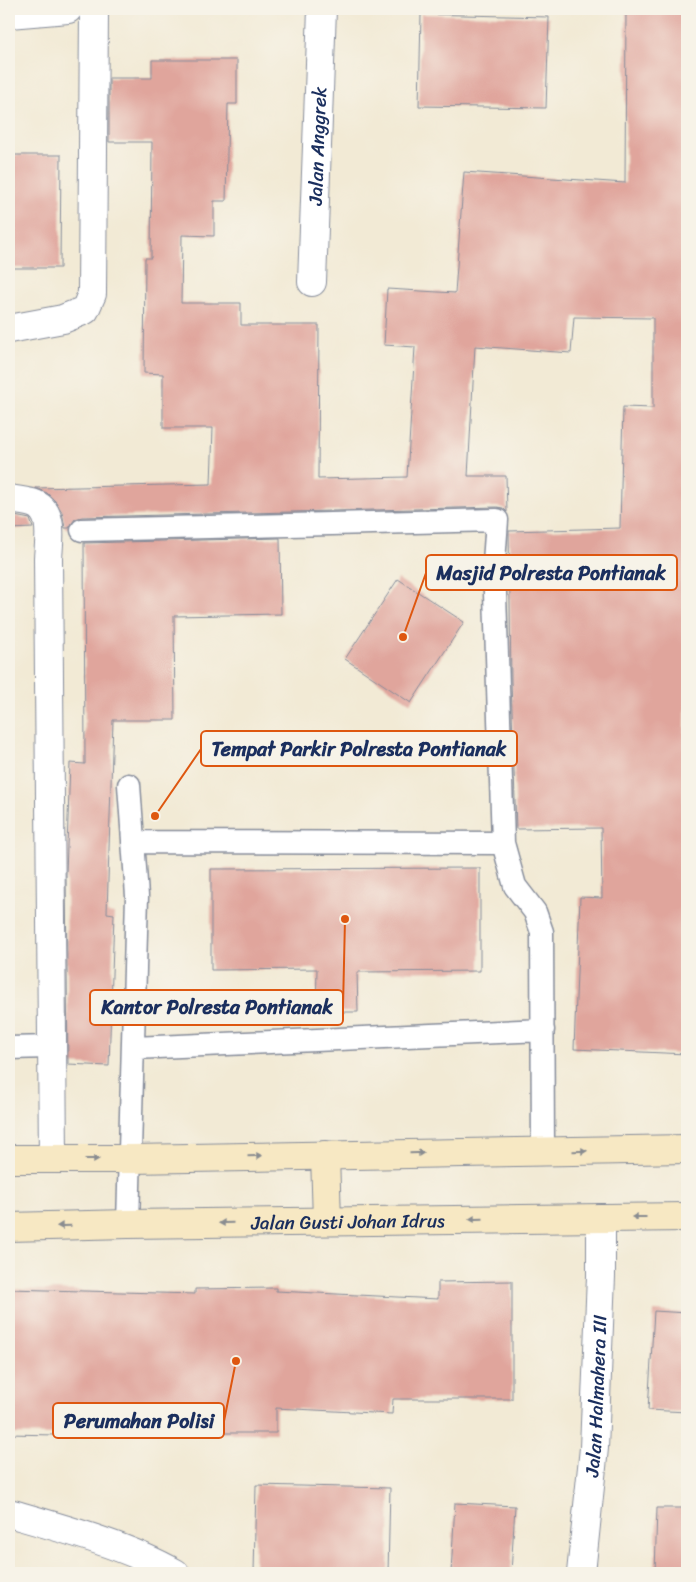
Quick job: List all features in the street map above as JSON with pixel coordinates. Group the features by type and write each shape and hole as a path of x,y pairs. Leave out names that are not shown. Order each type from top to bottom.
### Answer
{"street":[{"path":"9,14 68,9"},
{"path":"9,329 63,319 85,310 92,294 94,9"},
{"name":"Jalan Anggrek","path":"312,282 322,9"},
{"path":"9,499 34,503 46,513 50,529 48,568 53,1159"},
{"path":"9,1159 687,1150"},
{"path":"324,1155 327,1221"},
{"name":"Jalan Gusti Johan Idrus","path":"9,1227 687,1217"},
{"name":"Jalan Halmahera III","path":"581,1573 594,1448 601,1276 600,1218"},
{"path":"9,1512 117,1548 175,1573"}],"lane":[{"path":"82,530 497,520 494,562 502,843 515,886 535,912 542,932 543,1151"},
{"path":"128,1224 137,896 129,785"},
{"path":"133,842 502,843"},
{"path":"134,1048 543,1030"},
{"path":"9,1048 52,1046"}],"building":[{"path":"626,9 687,9 687,641 683,809 687,809 687,1054 574,1049 580,897 602,898 601,828 516,829 511,681 509,531 620,528 623,407 653,408 653,318 574,317 571,353 475,346 468,476 506,476 507,512 503,508 497,507 82,517 75,519 69,528 65,528 62,512 56,502 47,493 35,488 211,484 213,428 163,428 163,374 144,373 145,258 151,258 152,142 109,142 109,78 152,78 152,60 237,60 237,104 228,104 226,201 214,201 214,236 182,235 181,303 241,303 241,325 319,325 318,479 407,477 415,347 384,345 387,289 455,293 464,172 625,183"},
{"path":"421,14 549,17 546,108 419,106"},
{"path":"9,155 61,155 60,268 9,268"},
{"path":"9,515 30,519 33,528 9,529"},
{"path":"280,538 281,614 174,616 175,720 113,720 107,913 114,914 109,1066 68,1064 66,874 70,763 85,764 84,543"},
{"path":"398,579 464,622 411,703 345,659"},
{"path":"480,868 480,971 357,972 358,1012 316,1012 317,969 211,970 211,869"},
{"path":"512,1281 512,1399 393,1399 392,1414 276,1408 276,1433 195,1433 195,1427 55,1422 55,1435 9,1434 9,1289 195,1294 195,1289 276,1288 276,1291 438,1299 438,1282"},
{"path":"654,1311 687,1313 687,1412 648,1410"},
{"path":"256,1485 390,1488 388,1573 254,1573"},
{"path":"455,1503 515,1506 511,1573 451,1573"},
{"path":"657,1508 687,1508 687,1573 655,1573"}],"place":[{"name":"Masjid Polresta Pontianak","path":"403,637"},
{"name":"Tempat Parkir Polresta Pontianak","path":"155,816"},
{"name":"Kantor Polresta Pontianak","path":"345,919"},
{"name":"Perumahan Polisi","path":"236,1361"}]}
